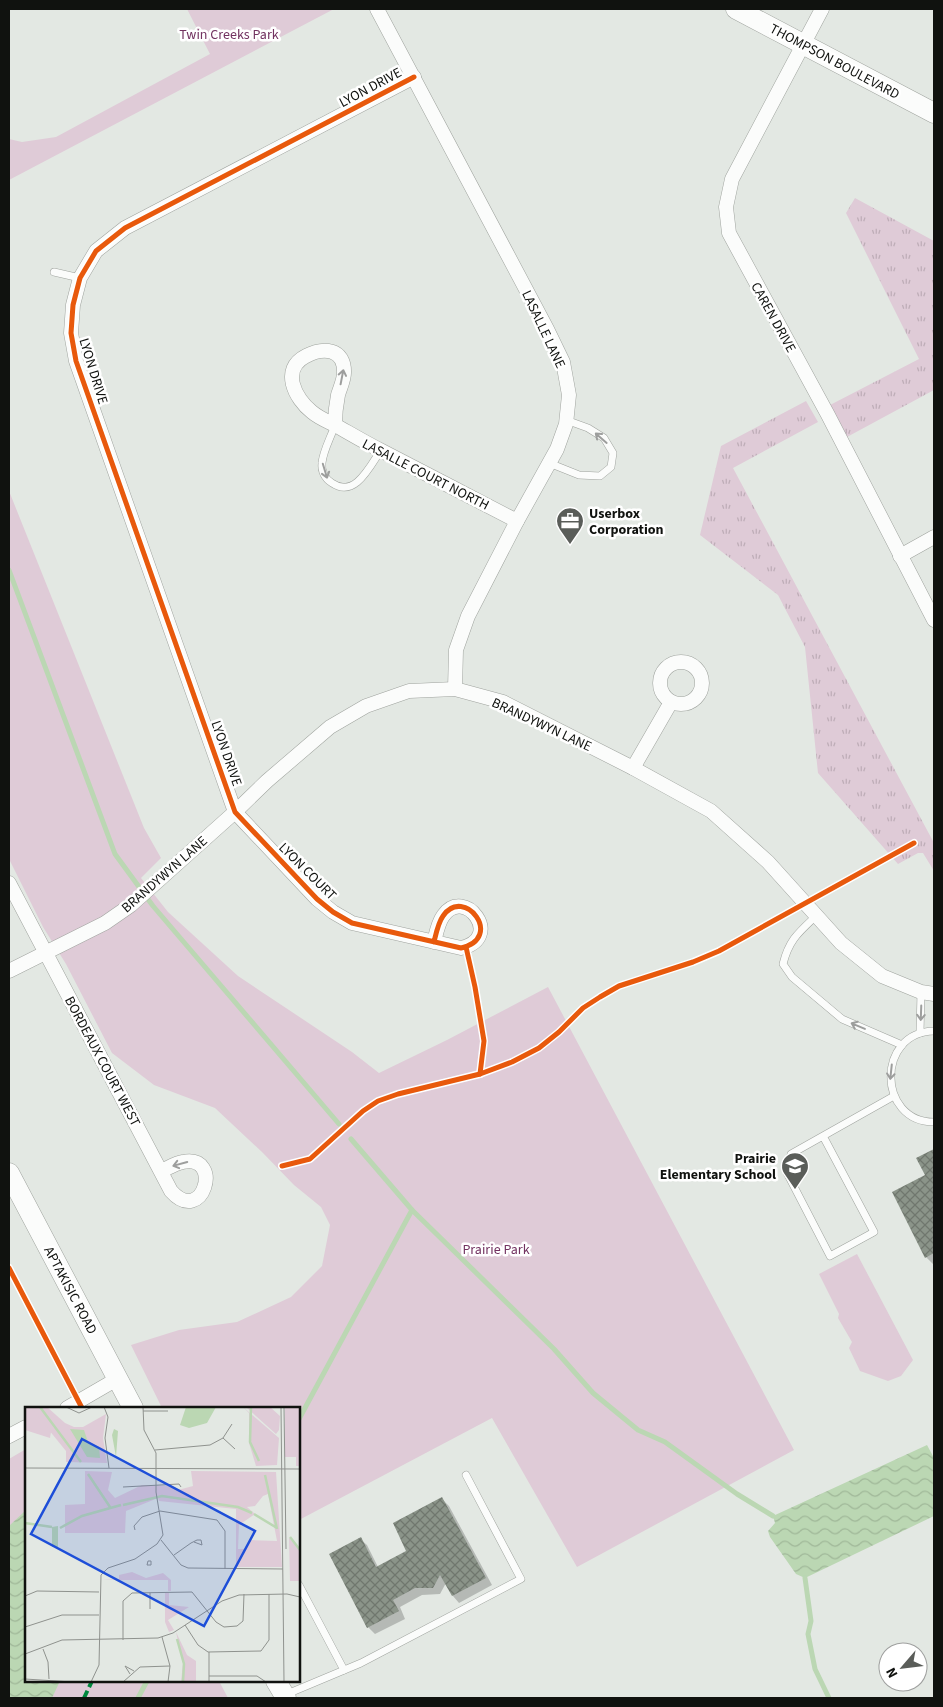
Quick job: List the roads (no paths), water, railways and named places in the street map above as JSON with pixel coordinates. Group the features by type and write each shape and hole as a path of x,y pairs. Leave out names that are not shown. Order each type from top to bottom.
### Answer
{"main road":[{"name":"THOMPSON BOULEVARD","path":"736,9 804,43 934,113"},
{"name":"APTAKISIC ROAD","path":"9,1172 132,1407"}],"street":[{"name":"LASALLE LANE","path":"378,9 547,329 562,362 569,395 566,420 557,450 517,521 468,616 456,650 455,689"},
{"name":"CAREN DRIVE","path":"822,9 732,179 726,207 729,233 828,415 934,620"},
{"name":"LYON DRIVE","path":"235,812 76,361 70,332 73,306 80,278 96,251 125,228 414,77"},
{"name":"LASALLE COURT NORTH","path":"334,425 344,369 339,357 331,351 322,350 304,357 298,362 292,374 292,382 298,396 306,407 318,417 517,521"},
{"path":"900,556 934,537"},
{"name":"BRANDYWYN LANE","path":"9,971 105,923 131,904 330,726 366,706 409,691 455,689 503,702 633,768 710,810 768,862 840,943 882,976 928,993"},
{"path":"633,768 671,702"},
{"name":"LYON COURT","path":"235,812 317,899 333,912 352,923 434,942"},
{"name":"BORDEAUX COURT WEST","path":"9,883 161,1171"},
{"path":"69,1407 117,1379"},
{"path":"9,1436 25,1428"}],"lane":[{"path":"54,272 80,278"},
{"path":"549,463 579,475 600,476 611,467 613,453 604,438 588,428 566,420"},
{"path":"334,425 322,466 327,479 334,485 344,488 357,483 380,450"},
{"path":"816,916 798,933 787,948 783,964 792,977 842,1019 902,1045"},
{"path":"920,1033 928,993"},
{"path":"934,1031 920,1033 902,1045 894,1056 890,1069 890,1083 894,1096 902,1109 914,1118 934,1122"},
{"path":"823,1136 874,1232 830,1256 787,1173 791,1154 894,1096"},
{"path":"282,1692 361,1663 521,1579 466,1475"},
{"path":"300,1587 344,1670"}],"water":[{"path":"927,1445 934,1458 934,1516 805,1578 796,1574 770,1537 768,1531 775,1523 773,1516"},
{"path":"25,1511 25,1682 60,1682 52,1698 9,1698 9,1526"}],"waterway":[{"path":"9,570 115,854 153,906 339,1124"},
{"path":"351,1139 412,1210 554,1349 593,1393 638,1430 665,1442 737,1494 773,1516"},
{"path":"300,1417 412,1210"},
{"path":"805,1578 811,1621 808,1634 815,1669 829,1698"},
{"path":"138,1698 146,1682"}],"place":[{"name":"Userbox Corporation","path":"570,545"},
{"name":"Prairie Elementary School","path":"795,1190"}],"park label":[{"name":"Twin Creeks Park","path":"229,34"},
{"name":"Prairie Park","path":"496,1249"}]}
